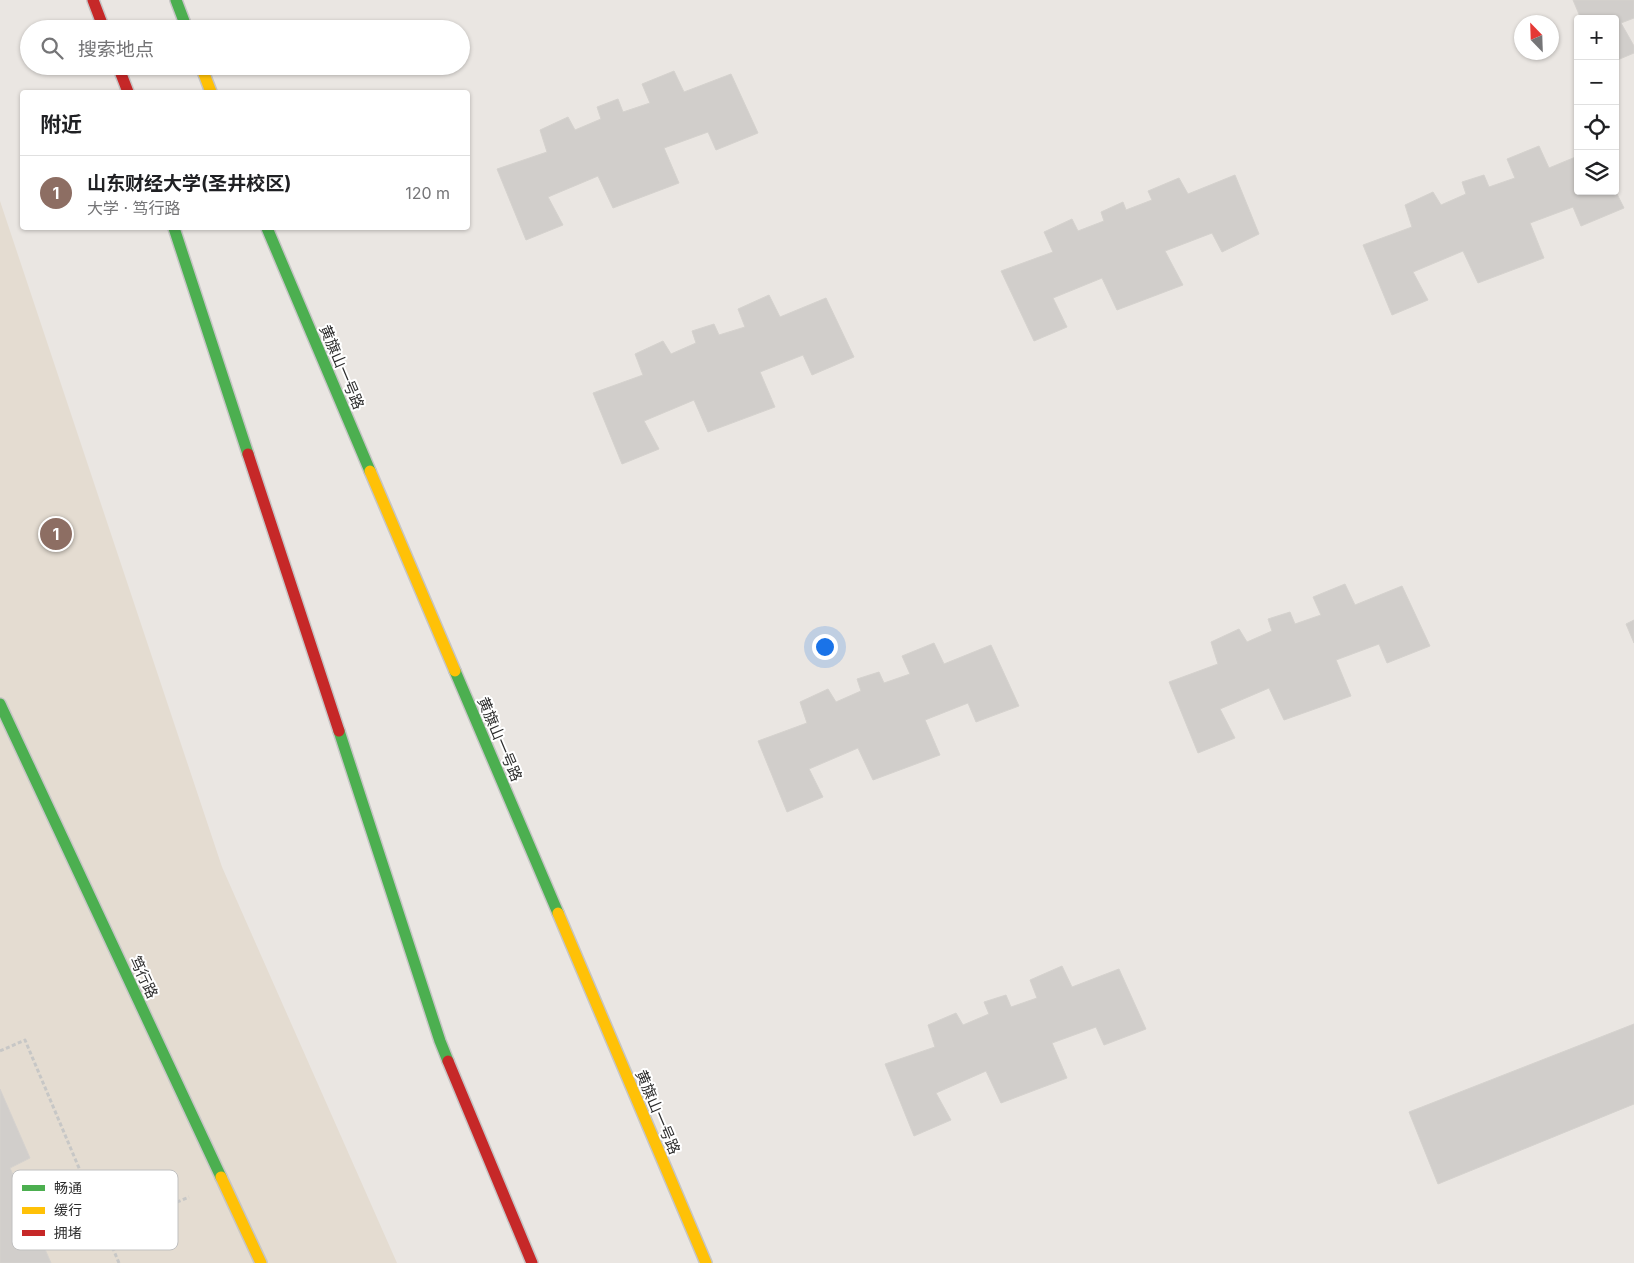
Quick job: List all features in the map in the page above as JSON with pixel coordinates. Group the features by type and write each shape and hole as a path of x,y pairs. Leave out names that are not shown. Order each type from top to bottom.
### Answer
{"main road":[{"path":"93,0 101,20"},
{"path":"176,0 184,20"},
{"path":"121,75 127,90"},
{"path":"204,75 210,90"},
{"path":"175,230 440,1041 532,1263"},
{"name":"黄旗山一号路","path":"268,230 706,1263"},
{"name":"笃行路","path":"0,704 261,1263"}],"path":[{"path":"0,1051 25,1040 80,1170"},
{"path":"178,1201 224,1182"},
{"path":"114,1250 119,1263"}],"shaded area":[{"path":"0,201 222,867 397,1263 0,1263"}],"building":[{"path":"1573,0 1634,0 1634,18 1621,23 1634,46 1634,53 1619,59 1619,15 1579,15"},
{"path":"674,71 684,92 731,74 758,133 716,150 708,132 664,148 679,183 613,208 598,176 548,197 563,225 526,240 497,169 547,152 540,130 568,117 575,130 601,119 597,107 618,99 623,112 650,103 642,84"},
{"path":"1539,146 1549,168 1574,158 1574,195 1618,195 1624,208 1581,226 1573,207 1530,223 1544,258 1478,283 1463,251 1413,272 1428,300 1392,315 1363,245 1412,227 1405,205 1433,192 1441,205 1466,194 1462,182 1484,175 1489,187 1515,178 1507,159"},
{"path":"1235,175 1259,234 1222,252 1212,233 1165,251 1183,285 1117,310 1102,278 1053,298 1067,327 1034,341 1001,271 1053,252 1044,232 1072,219 1078,231 1104,221 1101,212 1123,202 1126,210 1152,200 1148,191 1179,178 1188,194"},
{"path":"769,295 780,317 826,298 854,357 812,375 803,355 760,372 775,407 708,432 694,400 644,421 659,449 622,464 593,393 643,375 635,354 663,341 671,354 696,343 692,331 714,324 719,335 745,327 738,309"},
{"path":"1345,584 1355,605 1402,586 1430,646 1387,663 1379,644 1336,660 1351,696 1284,720 1269,688 1220,709 1235,738 1198,753 1169,682 1218,664 1211,642 1239,629 1247,642 1272,631 1268,619 1290,612 1295,624 1321,615 1313,597"},
{"path":"1634,620 1634,643 1626,624"},
{"path":"934,643 944,664 991,645 1019,706 976,722 968,703 925,720 940,755 873,780 858,748 809,769 823,797 787,812 758,741 807,723 800,702 828,689 836,702 861,691 857,679 879,672 884,683 910,674 902,656"},
{"path":"1062,966 1072,987 1119,969 1146,1029 1104,1045 1096,1027 1052,1043 1067,1078 1001,1103 986,1071 936,1093 951,1120 914,1136 885,1064 935,1047 928,1025 956,1013 963,1025 989,1014 984,1002 1006,995 1011,1007 1037,998 1030,980"},
{"path":"1634,1024 1634,1104 1438,1184 1409,1112"},
{"path":"0,1089 30,1158 10,1168 12,1173 12,1250 45,1250 51,1263 0,1263"}],"traffic: fast":[{"path":"176,0 184,20"},
{"path":"175,230 248,454"},
{"path":"268,230 370,471"},
{"path":"455,671 558,913"},
{"path":"0,704 221,1177"},
{"path":"339,731 448,1061"}],"traffic: slow":[{"path":"204,75 210,90"},
{"path":"370,471 455,671"},
{"path":"558,913 706,1263"},
{"path":"221,1177 261,1263"}],"traffic: jam":[{"path":"93,0 101,20"},
{"path":"121,75 127,90"},
{"path":"248,454 339,731"},
{"path":"448,1061 532,1263"}],"place":[{"name":"山东财经大学(圣井校区)","path":"56,534"}]}
